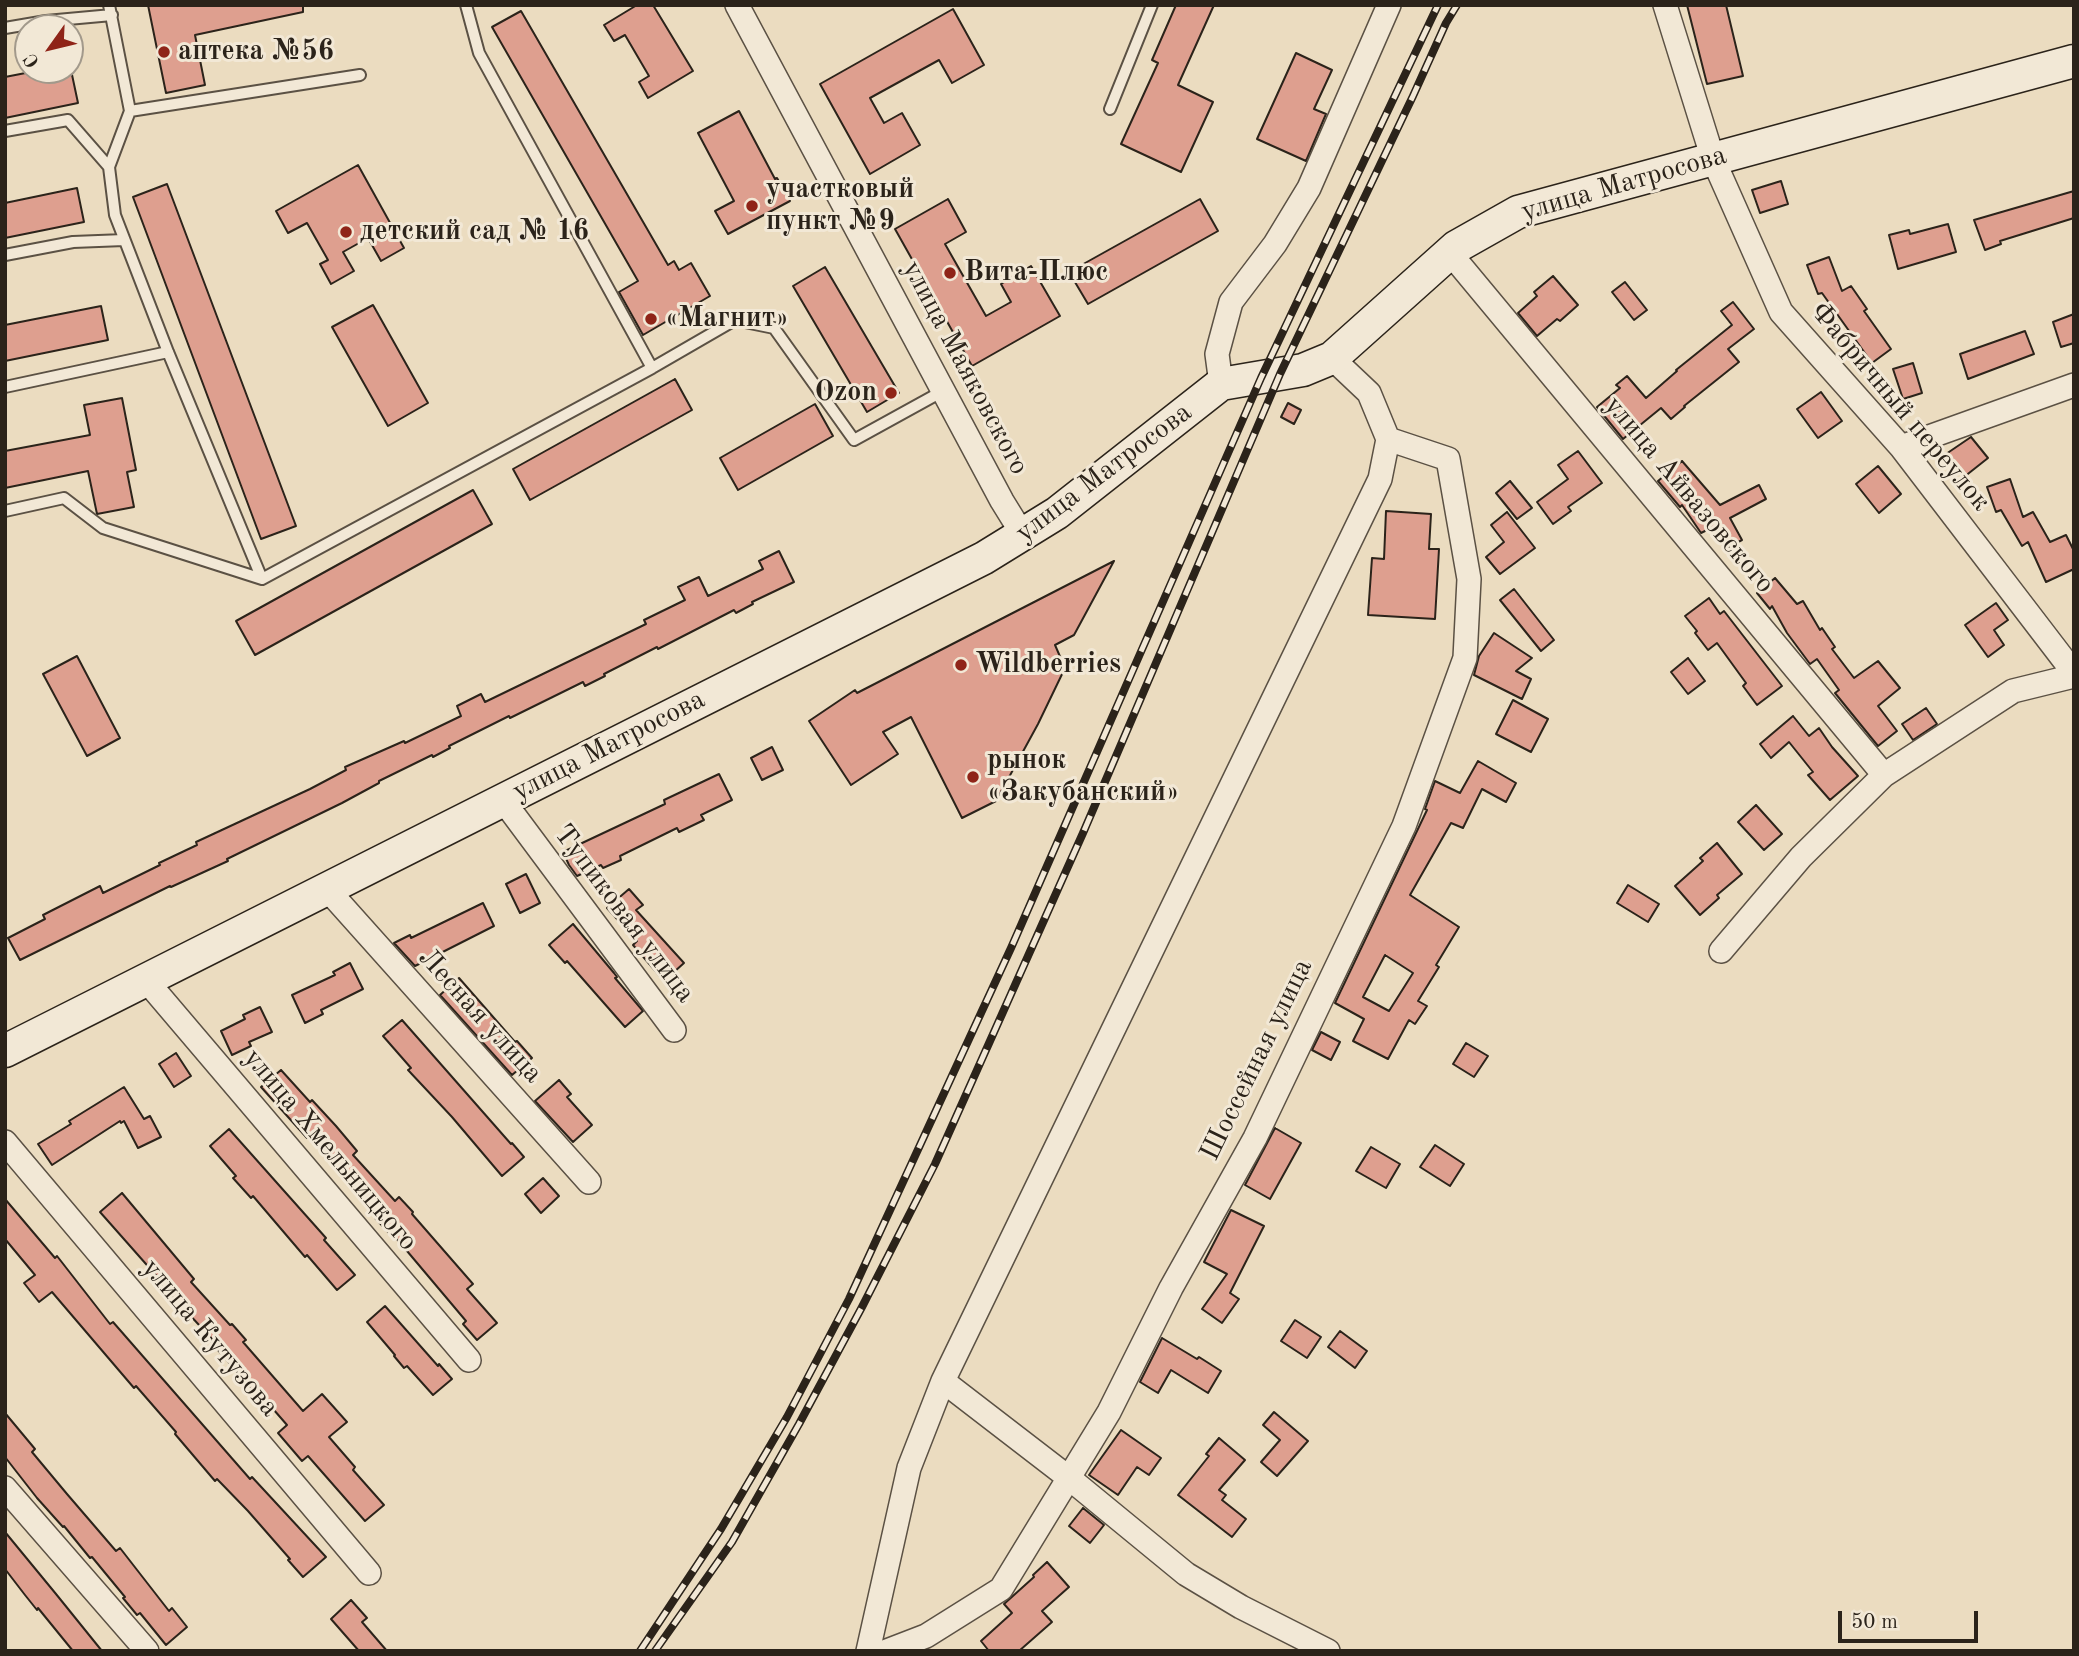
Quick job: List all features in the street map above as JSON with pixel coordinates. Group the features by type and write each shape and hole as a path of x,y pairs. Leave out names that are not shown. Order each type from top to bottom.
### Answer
{"main road":[{"name":"улица Матросова","path":"5,1051 972,564 1057,513 1221,384 1303,370 1332,358 1456,247 1518,212 2074,61"}],"street":[{"name":"улица Маяковского","path":"737,5 1023,535"},
{"path":"1221,384 1217,354 1231,302 1275,244 1309,188 1389,5"},
{"name":"Фабричный переулок","path":"1665,5 1713,159 1781,312 1901,447 2074,675 2013,691 1884,775 1801,857 1721,951"},
{"name":"улица Айвазовского","path":"1450,253 1884,775"},
{"path":"868,1651 909,1468 943,1381 1380,479 1388,439 1369,393 1332,358"},
{"path":"1901,447 2074,385"},
{"name":"Шоссейная улица","path":"887,1651 926,1636 1001,1589 1108,1412 1171,1288 1255,1138 1404,826 1465,658 1469,579 1448,459 1388,439"},
{"name":"Тупиковая улица","path":"502,799 674,1030"},
{"name":"Лесная улица","path":"327,889 589,1182"},
{"name":"улица Хмельницкого","path":"145,979 469,1360"},
{"name":"улица Кутузова","path":"5,1142 369,1573"},
{"path":"943,1381 1069,1478 1186,1574 1328,1651"},
{"path":"5,1488 147,1651"}],"lane":[{"path":"466,5 479,53 652,368"},
{"path":"1110,109 1152,5"},
{"path":"5,28 111,10 131,111 109,167 115,215 168,352 262,579"},
{"path":"131,111 360,75"},
{"path":"5,131 68,120 109,167"},
{"path":"5,255 73,242 124,240"},
{"path":"5,510 64,499 103,528 262,579 652,368 735,320 774,328 854,440 943,391"},
{"path":"5,387 168,352"}],"building":[{"path":"148,5 303,5 303,12 195,35 205,85 166,93"},
{"path":"637,5 653,5 693,71 648,98 639,82 649,76 625,35 614,41 604,25"},
{"path":"1176,5 1214,5 1178,85 1213,102 1181,172 1121,144 1158,63 1152,60"},
{"path":"1687,5 1726,5 1743,76 1707,84"},
{"path":"953,9 984,65 952,83 939,60 870,98 884,123 902,113 920,145 870,174 820,84"},
{"path":"521,11 668,265 674,261 679,270 691,263 710,296 643,335 619,292 638,281 492,27"},
{"path":"1296,53 1332,70 1314,109 1326,114 1306,161 1257,139"},
{"path":"14,75 14,84 74,84 78,103 5,118 5,77"},
{"path":"739,111 775,179 777,178 790,201 728,234 715,211 734,201 698,133"},
{"path":"358,165 404,248 381,261 368,238 343,252 354,271 331,284 320,264 328,260 307,223 288,233 276,211"},
{"path":"1781,181 1788,204 1760,213 1752,190"},
{"path":"167,184 296,526 261,539 133,197"},
{"path":"77,188 84,222 5,238 5,203"},
{"path":"2074,191 2074,218 2000,241 2001,244 1985,250 1974,220"},
{"path":"948,199 966,232 945,244 986,316 1011,302 1001,284 1031,266 1060,316 972,366 895,229"},
{"path":"1200,199 1218,231 1088,304 1069,272"},
{"path":"1948,224 1956,252 1898,269 1889,235 1909,230 1910,234"},
{"path":"1829,257 1842,291 1851,286 1867,309 1864,311 1891,349 1872,363 1822,293 1818,294 1807,265"},
{"path":"825,267 899,393 867,412 793,286"},
{"path":"1553,276 1578,305 1537,336 1518,313 1537,296 1534,292"},
{"path":"1625,282 1647,310 1634,320 1612,292"},
{"path":"1733,302 1754,329 1728,349 1739,362 1671,419 1661,408 1623,439 1597,407 1620,388 1616,385 1627,376 1646,398 1732,325 1721,311"},
{"path":"373,305 428,403 388,426 332,327"},
{"path":"101,306 108,340 5,361 5,325"},
{"path":"2074,314 2074,343 2061,347 2053,322"},
{"path":"2025,331 2034,354 1968,379 1960,354"},
{"path":"1913,363 1922,393 1903,399 1893,369"},
{"path":"675,379 692,410 530,500 513,469"},
{"path":"1821,392 1842,421 1818,438 1797,409"},
{"path":"122,398 136,470 127,472 134,507 97,514 88,471 5,488 5,451 90,435 84,405"},
{"path":"1288,403 1301,410 1294,424 1281,417"},
{"path":"815,404 833,436 738,490 720,458"},
{"path":"1971,437 1988,458 1964,477 1946,454"},
{"path":"1578,451 1602,483 1568,507 1571,511 1553,524 1537,502 1568,479 1558,465"},
{"path":"1682,461 1720,505 1759,485 1766,499 1730,518 1742,540 1725,549 1713,527 1701,533 1682,505 1680,507 1658,481"},
{"path":"1878,466 1901,494 1879,513 1856,484"},
{"path":"2010,479 2023,517 2033,512 2050,542 2066,535 2074,551 2074,569 2046,582 2028,542 2022,546 2001,510 1996,512 1987,487"},
{"path":"1510,481 1532,508 1517,519 1496,493"},
{"path":"473,490 492,524 255,655 236,621"},
{"path":"1386,511 1431,514 1429,549 1439,549 1435,619 1368,615 1372,558 1384,559"},
{"path":"1507,512 1535,548 1500,574 1486,557 1504,542 1491,525"},
{"path":"779,551 794,582 752,602 753,604 736,613 734,610 658,649 657,647 585,686 583,682 510,718 509,716 433,757 432,755 379,781 342,803 227,859 228,861 170,886 20,960 8,938 45,919 43,915 100,886 103,893 197,845 196,842 310,789 346,770 345,767 404,741 405,743 461,716 457,706 481,694 485,702 646,624 644,620 685,600 678,587 699,577 708,596 763,569 759,561"},
{"name":"рынок «Закубанский»","path":"1114,561 1074,635 1055,645 1065,668 996,801 962,818 911,717 883,732 898,754 851,785 809,721 855,690 857,693"},
{"path":"1775,578 1797,604 1803,601 1820,630 1822,628 1835,647 1832,649 1854,678 1878,661 1900,688 1878,706 1897,731 1878,746 1835,693 1839,690 1817,659 1810,664 1787,633 1772,606 1770,609 1757,593"},
{"path":"1514,589 1554,640 1541,651 1500,600"},
{"path":"1709,598 1720,614 1724,611 1782,686 1757,705 1743,686 1746,683 1717,643 1708,650 1685,616"},
{"path":"1996,603 2008,620 1994,630 2004,645 1988,657 1965,625"},
{"path":"1494,633 1532,658 1516,671 1531,679 1522,699 1474,675 1479,656"},
{"path":"77,656 120,738 87,756 43,674"},
{"path":"1688,658 1705,681 1688,694 1671,672"},
{"path":"1513,700 1548,719 1531,752 1496,734"},
{"path":"1926,708 1937,724 1913,740 1902,724"},
{"path":"1793,716 1809,736 1819,728 1858,776 1830,800 1808,775 1813,772 1789,742 1771,758 1760,744"},
{"path":"772,747 783,770 762,780 751,758"},
{"path":"1478,761 1516,783 1506,802 1482,789 1463,828 1451,823 1410,895 1459,927 1418,1001 1427,1006 1415,1024 1409,1020 1388,1059 1353,1041 1364,1019 1335,1003 1427,810 1425,809 1435,781 1460,793","holes":["1385,955 1413,973 1389,1011 1363,997"]},
{"path":"719,774 732,800 701,815 704,820 679,832 677,828 620,856 621,860 603,868 601,865 577,876 569,865 563,852 665,804 664,800"},
{"path":"1756,805 1782,834 1764,850 1738,822"},
{"path":"1717,843 1742,874 1717,895 1719,898 1700,915 1675,886 1703,861 1700,858"},
{"path":"526,874 540,903 520,913 506,884"},
{"path":"1628,885 1659,904 1648,922 1617,903"},
{"path":"629,889 643,905 636,910 684,963 664,981 633,945 637,941 607,908"},
{"path":"483,903 494,926 415,966 394,943 410,935 411,938"},
{"path":"573,924 643,1011 625,1027 567,961 565,963 549,945"},
{"path":"350,963 363,989 321,1010 323,1014 305,1023 292,995 335,975 333,972"},
{"path":"459,978 532,1058 512,1075 440,995"},
{"path":"260,1007 272,1032 249,1042 251,1046 232,1055 221,1031 245,1019 243,1015"},
{"path":"402,1020 524,1157 502,1176 408,1070 411,1068 383,1036"},
{"path":"1321,1032 1340,1042 1331,1060 1312,1050"},
{"path":"1466,1043 1488,1056 1474,1077 1453,1064"},
{"path":"176,1053 191,1076 174,1087 159,1064"},
{"path":"281,1070 336,1126 357,1151 353,1155 395,1201 399,1197 413,1212 473,1284 467,1289 497,1323 477,1340 463,1324 466,1321 391,1232 375,1218 377,1216 353,1186 261,1087"},
{"path":"559,1080 571,1094 567,1097 592,1125 573,1142 535,1101"},
{"path":"124,1087 144,1119 150,1116 161,1137 138,1148 124,1121 120,1121 52,1165 38,1144"},
{"path":"1275,1128 1301,1143 1270,1199 1245,1185"},
{"path":"229,1129 326,1238 324,1240 355,1275 337,1290 253,1196 251,1198 233,1178 236,1176 210,1146"},
{"path":"1435,1145 1464,1164 1450,1186 1420,1167"},
{"path":"1371,1147 1400,1164 1386,1188 1356,1171"},
{"path":"543,1178 559,1196 541,1213 525,1194"},
{"path":"122,1193 194,1279 191,1282 246,1340 243,1342 303,1411 322,1394 347,1422 329,1437 384,1505 365,1521 308,1456 302,1461 278,1433 287,1425 254,1387 252,1389 211,1342 213,1340 100,1212"},
{"path":"5,1199 55,1258 57,1256 110,1324 113,1322 250,1479 252,1477 326,1557 303,1577 248,1511 217,1479 215,1481 176,1432 136,1386 134,1388 52,1292 39,1302 24,1283 35,1275 5,1239"},
{"path":"1231,1210 1264,1226 1230,1293 1239,1299 1222,1323 1202,1309 1227,1274 1204,1262"},
{"path":"385,1306 452,1379 433,1395 407,1366 404,1368 367,1322"},
{"path":"1295,1320 1321,1337 1307,1358 1281,1341"},
{"path":"1340,1331 1367,1351 1355,1368 1328,1347"},
{"path":"1162,1338 1221,1371 1208,1393 1171,1370 1158,1393 1140,1382"},
{"path":"1274,1412 1308,1441 1277,1476 1261,1462 1280,1440 1263,1425"},
{"path":"5,1413 35,1449 32,1452 67,1494 116,1551 120,1548 169,1611 172,1608 187,1627 166,1645 140,1613 137,1615 92,1557 90,1558 37,1498 5,1457"},
{"path":"1121,1430 1161,1458 1149,1475 1137,1467 1118,1495 1089,1475"},
{"path":"1219,1438 1245,1460 1219,1490 1226,1495 1222,1500 1246,1519 1232,1537 1178,1495 1209,1456 1206,1454"},
{"path":"1083,1508 1104,1525 1090,1543 1069,1526"},
{"path":"5,1532 102,1651 73,1651 38,1608 37,1610 5,1569"},
{"path":"1047,1562 1069,1587 1042,1611 1052,1622 1019,1651 989,1651 981,1641 1012,1613 1004,1604"},
{"path":"351,1600 367,1618 362,1622 387,1651 359,1651 331,1619"}],"railway":[{"path":"640,1651 721,1529 787,1417 849,1299 1011,948 1261,378 1438,5"},
{"path":"655,1651 732,1542 862,1307 935,1164 1083,833 1280,374 1446,23 1457,5"}],"place":[{"name":"аптека №56","path":"164,52"},
{"name":"участковый пункт №9","path":"752,206"},
{"name":"детский сад № 16","path":"346,232"},
{"name":"Вита-Плюс","path":"950,273"},
{"name":"«Магнит»","path":"651,319"},
{"name":"Ozon","path":"891,393"},
{"name":"Wildberries","path":"961,665"},
{"name":"рынок «Закубанский»","path":"973,777"}]}
